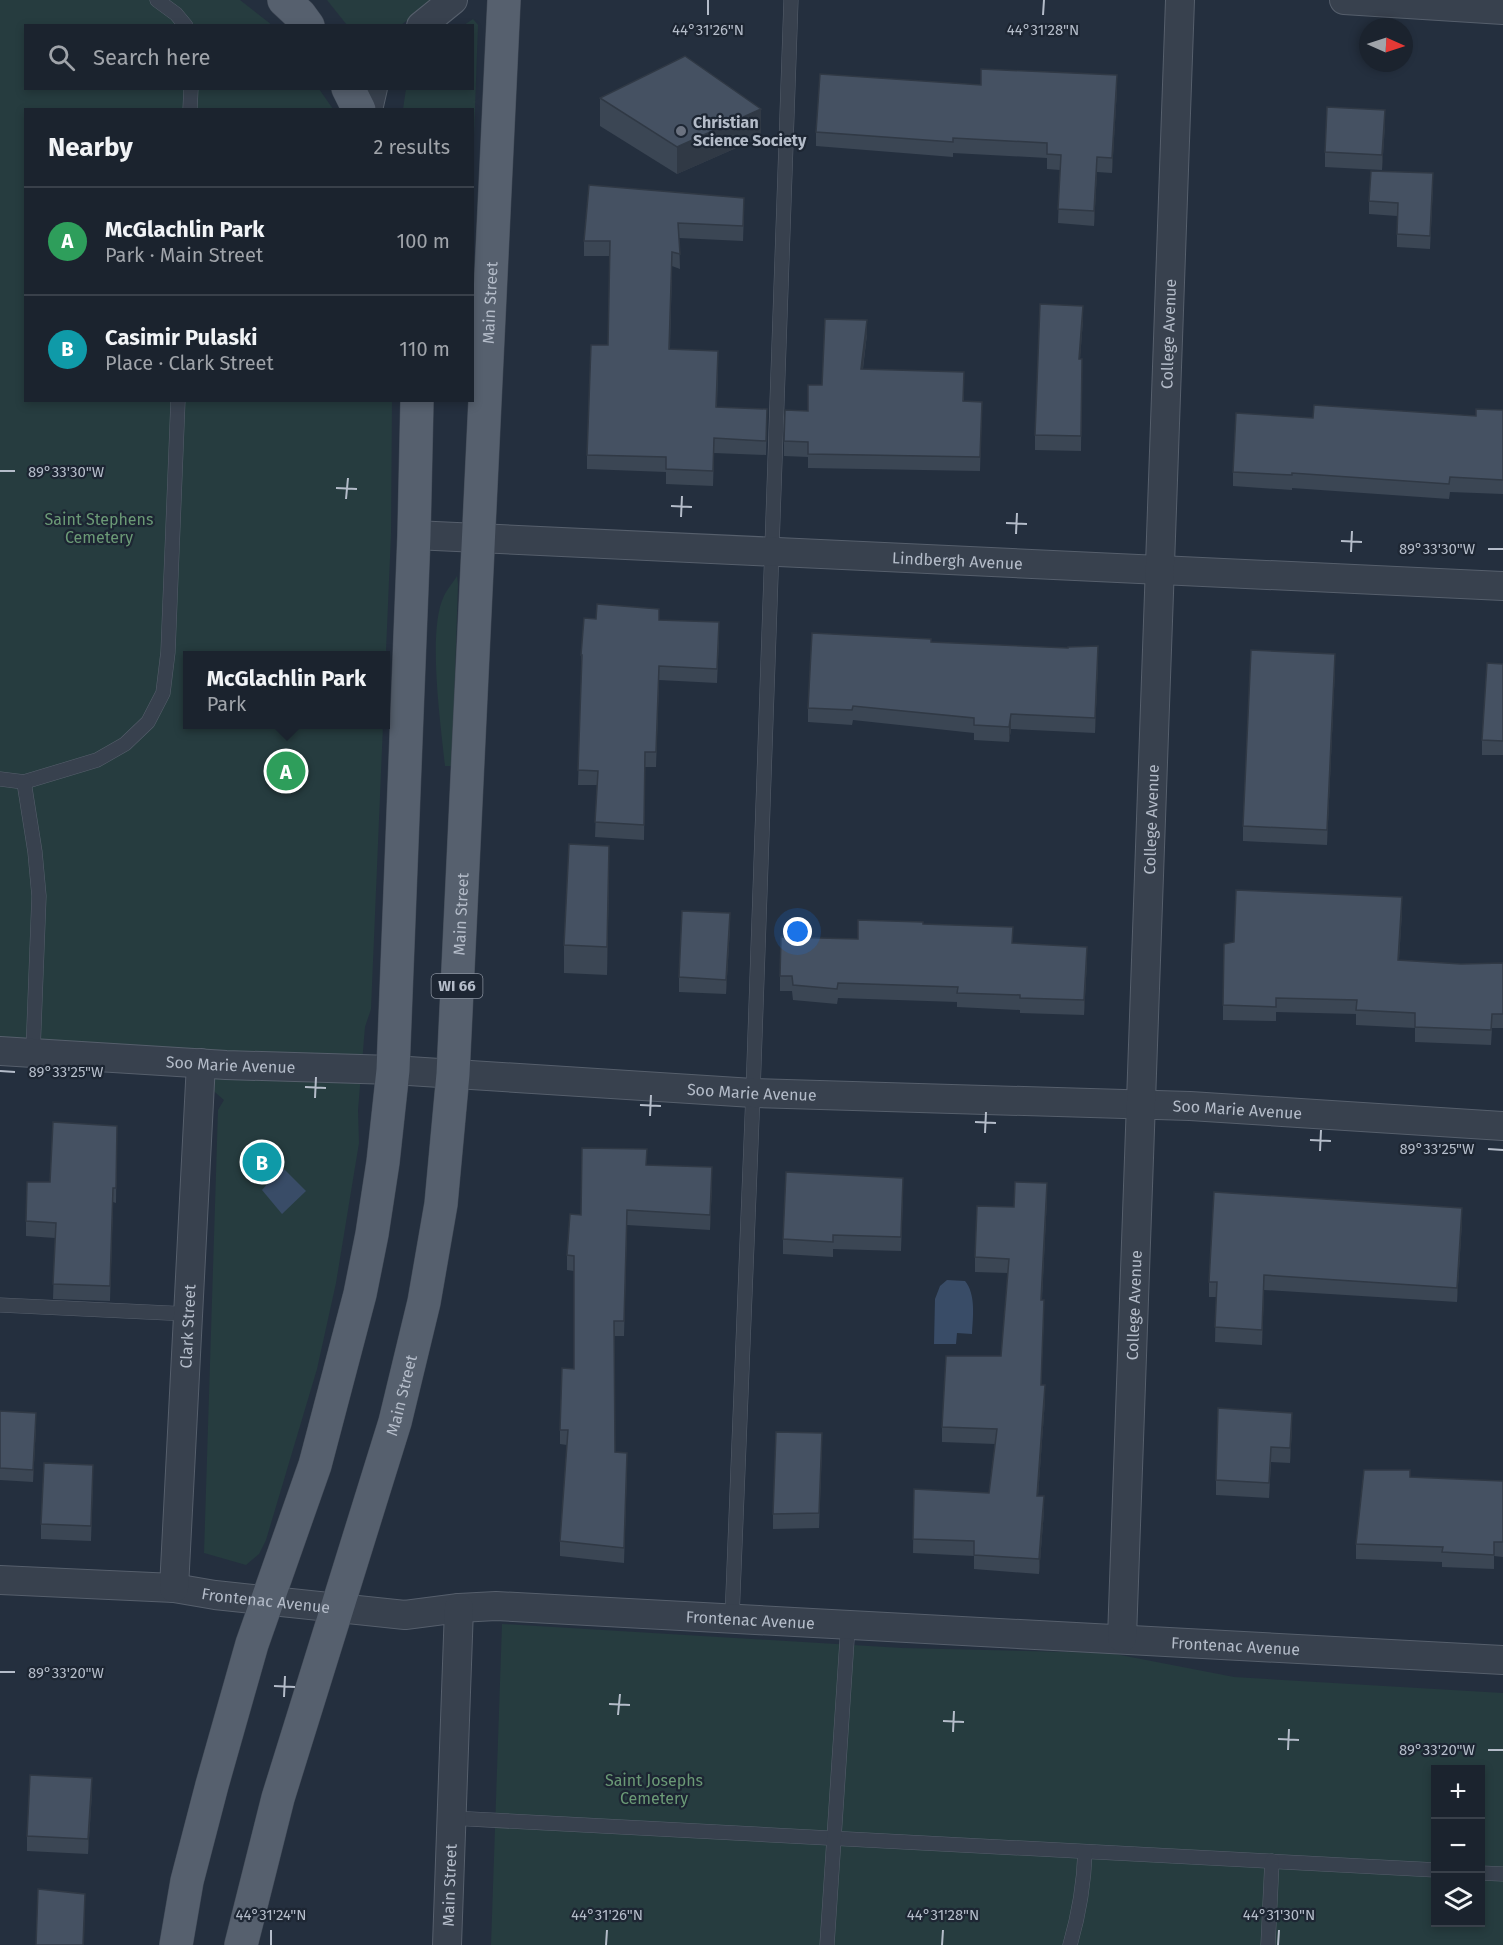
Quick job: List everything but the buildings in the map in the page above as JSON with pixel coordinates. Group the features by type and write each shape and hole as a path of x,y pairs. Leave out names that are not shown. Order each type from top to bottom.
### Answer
{"main road":[{"path":"284,0 307,24"},
{"name":"Main Street","path":"241,1945 278,1798 394,1422 424,1302 441,1204 453,1074 504,0"},
{"path":"349,90 358,108"},
{"path":"176,1945 187,1881 252,1644 315,1465 360,1294 383,1162 393,1070 414,535 417,402"}],"street":[{"path":"423,24 453,0"},
{"name":"College Avenue","path":"1122,1638 1158,569 1180,0"},
{"path":"1344,0 1503,10"},
{"path":"368,108 373,90"},
{"name":"Lindbergh Avenue","path":"414,535 1503,586"},
{"name":"Soo Marie Avenue","path":"0,1051 201,1063 393,1070 753,1093 1141,1104 1503,1126"},
{"name":"Clark Street","path":"174,1588 201,1063"},
{"name":"Frontenac Avenue","path":"0,1580 174,1588 268,1601 405,1615 495,1606 1503,1660"},
{"name":"Main Street","path":"447,1945 459,1608"}],"lane":[{"path":"158,0 184,24"},
{"path":"732,1619 753,1093 791,0"},
{"path":"190,108 191,90"},
{"path":"0,779 24,782 98,760 125,744 148,722 163,693 168,652 178,402"},
{"path":"24,782 39,896 33,1053"},
{"path":"0,1305 189,1314"},
{"path":"827,1945 848,1625"},
{"path":"451,1818 1431,1870"},
{"path":"1070,1945 1084,1884 1085,1852"},
{"path":"1268,1945 1272,1861"},
{"path":"1485,1873 1503,1874"}],"green space":[{"name":"Saint Stephens Cemetery","path":"0,0 240,0 271,24 24,24 24,90 320,90 332,108 24,108 24,402 392,402 391,534 386,651 183,651 183,729 383,729 371,1009 365,1027 358,1110 359,1143 336,1283 317,1369 266,1540 259,1554 246,1565 204,1553 218,1110 224,1100 180,1062 0,1051"},
{"path":"327,0 437,0 402,24 346,24"},
{"path":"473,19 478,25 474,136 474,108 403,108 406,90 474,90 474,24 466,24"},
{"path":"457,576 452,766 445,766 438,704 436,631 444,596"},
{"name":"Saint Josephs Cemetery","path":"502,1624 902,1648 1110,1653 1234,1677 1503,1693 1503,1945 491,1945"}],"water":[{"path":"282,1167 306,1191 282,1214 262,1190"},
{"path":"947,1280 965,1281 969,1286 973,1306 972,1334 957,1333 956,1344 934,1344 935,1299 940,1286"}],"place":[{"name":"Christian Science Society","path":"681,131"},
{"name":"McGlachlin Park","path":"286,771"},
{"name":"Casimir Pulaski","path":"262,1162"}]}
